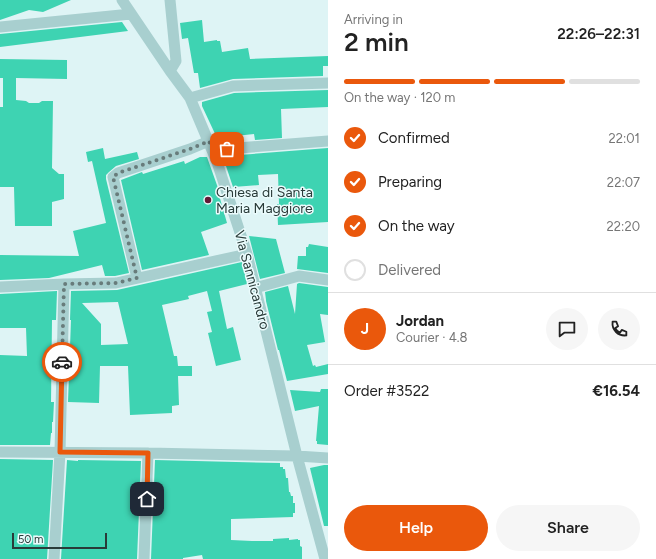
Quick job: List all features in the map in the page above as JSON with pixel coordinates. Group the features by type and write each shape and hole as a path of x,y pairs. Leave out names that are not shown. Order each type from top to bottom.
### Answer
{"street":[{"name":"Via Sannicandro","path":"122,0 190,98 218,162 247,254 324,559"},
{"path":"170,0 176,61 170,71"},
{"path":"0,27 131,14"},
{"path":"190,98 232,86 328,83"},
{"path":"137,278 113,177 118,173 190,149 211,146 328,141"},
{"path":"0,287 116,283 247,254"},
{"path":"255,288 299,276 328,280"},
{"path":"54,559 60,452 64,284"},
{"path":"0,452 148,453 328,458"},
{"path":"144,559 148,453"}],"building":[{"path":"0,0 71,0 43,12 29,10 0,20"},
{"path":"202,20 204,42 220,41 222,52 248,48 250,59 328,56 328,66 323,66 323,76 233,79 200,88 198,73 194,73 188,38 182,39 180,23"},
{"path":"122,22 128,31 0,47 0,34"},
{"path":"0,59 67,60 67,79 16,78 16,100 26,101 29,103 53,101 52,168 59,174 64,174 64,199 52,202 52,226 15,226 14,187 0,187 0,107 3,107 3,78 0,78"},
{"path":"328,90 328,107 281,109 282,138 255,140 254,134 217,138 202,106 202,102 234,93"},
{"path":"103,148 105,159 137,152 139,159 116,166 106,175 129,273 115,276 105,276 102,265 49,278 0,280 0,255 79,256 73,231 106,223 92,161 88,162 86,152"},
{"path":"328,148 328,222 278,225 278,174 258,175 259,185 233,187 224,160 226,156"},
{"path":"200,157 207,157 218,188 227,223 201,232 209,255 142,270 121,180 142,172 143,174 184,161 185,164"},
{"path":"249,236 276,239 285,273 260,279"},
{"path":"309,244 328,247 328,273 297,269 298,256 306,256 306,247 308,247"},
{"path":"242,262 247,284 219,291 227,329 233,327 241,360 216,366 208,333 212,332 207,312 212,311 207,291 188,296 189,299 162,305 174,356 177,356 178,366 192,366 192,376 178,376 179,405 172,406 172,413 130,415 128,366 100,366 99,403 68,402 71,291 117,290","holes":["118,302 128,344 101,345 101,324 82,303"]},
{"path":"297,284 328,287 328,315 320,314 325,342 307,345 313,366 315,365 316,367 328,364 328,374 287,381 278,350 265,292 288,286 295,314"},
{"path":"57,291 56,320 52,320 51,402 54,402 50,445 0,445 0,355 27,356 26,328 0,328 0,294"},
{"path":"321,389 328,389 328,445 317,444 316,441 319,406 295,411 290,390 320,392"},
{"path":"0,459 53,460 47,559 0,559"},
{"path":"67,460 141,461 137,559 61,559"},
{"path":"155,460 280,463 280,467 285,469 286,478 288,478 289,492 291,496 293,496 293,503 295,503 295,513 293,513 293,517 231,519 231,540 273,541 273,539 298,539 300,540 300,546 302,547 302,559 203,559 202,555 183,559 151,559"},
{"path":"328,465 328,526 324,526 310,468"}],"way so far":[{"path":"62,362 64,284 116,283 137,278 113,177 118,173 190,149 209,141 213,150 227,149"}],"place":[{"name":"Chiesa di Santa Maria Maggiore","path":"208,200"}],"route":[{"path":"62,362 60,452 148,453 147,499"}]}
